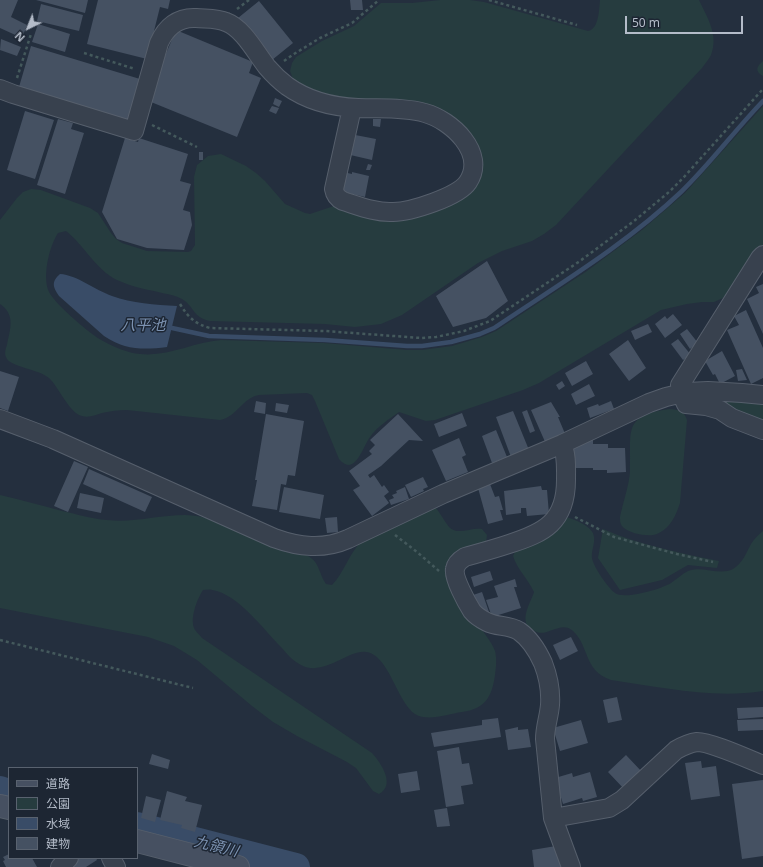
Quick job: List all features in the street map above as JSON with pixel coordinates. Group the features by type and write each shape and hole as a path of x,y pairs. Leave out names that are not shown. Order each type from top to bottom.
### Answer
{"main road":[{"path":"138,841 238,867"}],"street":[{"path":"6,92 134,131 159,43 164,33 171,25 181,20 192,18 228,22 237,28 272,72 286,85 308,98 333,106 414,110 438,118 458,133 471,152 473,162 472,173 467,182 460,190 450,196 398,212 381,212 338,199 334,189 352,108"},
{"path":"763,255 680,385 681,393 686,404 706,406 720,410 732,418 763,430"},
{"path":"0,418 52,439 290,544 322,546 338,543 444,494 562,444 649,403 687,392 742,392 763,396"},
{"path":"562,444 566,452 565,493 560,509 550,525 530,538 465,558 458,562 455,569 455,577 473,612 488,623 508,627 519,632 532,645 543,663 550,690 550,704 545,728 545,738 553,818 571,867"},
{"path":"553,818 609,808 622,800 676,750 687,744 698,742 710,744 763,765"},
{"path":"60,867 68,859"}],"path":[{"path":"272,72 320,38 352,23 380,0"},
{"path":"489,0 576,25"},
{"path":"6,92 31,34"},
{"path":"84,53 150,74"},
{"path":"180,304 193,322 210,328 325,331 421,338 436,337 457,332 490,320 580,261 634,221 669,192 763,89"},
{"path":"138,118 197,147"},
{"path":"560,509 614,537 713,562"},
{"path":"385,522 389,531 441,572 455,572"},
{"path":"0,640 193,688"}],"green space":[{"path":"440,0 470,0 484,2 588,31 592,30 596,23 599,14 600,0 699,0 711,26 714,40 713,48 710,57 702,68 556,225 532,241 502,251 478,263 402,315 381,324 355,327 325,324 210,321 200,317 182,299 132,286 110,276 96,264 79,243 66,231 58,233 49,254 46,270 49,292 58,304 97,338 121,349 140,354 161,353 201,343 221,340 324,343 407,350 422,350 452,346 496,331 587,271 642,230 685,193 763,106 763,245 754,253 730,292 723,298 714,302 687,304 661,310 539,383 523,390 435,420 426,421 399,412 376,430 370,437 358,458 350,465 345,464 339,459 315,401 312,395 307,393 259,395 248,400 231,415 220,420 127,410 111,411 85,417 73,410 49,378 38,372 18,366 8,360 5,352 11,323 8,313 0,304 0,220 23,192 31,189 41,190 90,208 98,213 111,233 122,243 147,251 188,252 191,251 195,245 194,177 197,165 208,156 221,154 246,166 265,181 285,204 310,214 334,206 380,218 472,186 462,129 322,97 293,79 290,71 292,63 296,57 322,41 354,26 381,3 412,3"},
{"path":"763,61 763,76 758,72 757,68"},
{"path":"723,400 763,403 763,426 721,402"},
{"path":"669,409 683,412 687,420 680,503 672,520 667,527 659,533 651,535 636,534 627,530 620,523 621,511 630,471 632,428 636,421 643,416"},
{"path":"0,495 90,518 117,521 185,515 211,519 285,551 308,556 314,560 318,566 326,584 332,585 361,542 430,508 436,508 447,525 453,530 460,531 482,529 487,535 486,542 453,558 478,623 495,651 496,666 492,690 486,701 476,708 438,717 420,716 409,709 385,667 374,655 366,652 358,653 321,667 311,668 301,665 290,657 241,605 222,593 211,590 203,590 196,604 193,615 193,626 195,630 202,638 372,753 383,768 387,780 384,790 379,794 373,791 356,768 273,722 197,660 174,646 148,637 0,608"},
{"path":"566,517 583,524 591,530 594,540 592,555 593,562 601,577 609,587 615,593 620,595 643,593 660,588 693,569 728,571 733,569 742,561 752,542 763,531 763,691 725,694 706,693 611,680 602,676 591,664 582,644 573,631 563,627 543,633 528,627 526,623 526,614 534,592 513,556 516,550"},
{"path":"603,529 617,535 675,552 719,561 717,568 688,565 662,580 620,590 598,558"}],"water":[{"name":"八平池","path":"60,274 73,277 112,296 144,303 177,306 167,347 150,349 134,348 119,344 104,336 59,296 55,290 54,282"}],"building":[{"path":"0,0 18,0 11,17 27,25 22,38 0,28"},
{"path":"36,0 88,0 85,13"},
{"path":"98,0 170,0 168,9 160,7 147,59 87,44"},
{"path":"350,0 362,0 363,10 351,10"},
{"path":"259,1 293,43 272,60 238,18"},
{"path":"41,4 83,15 79,31 37,21"},
{"path":"38,24 70,34 65,52 32,42"},
{"path":"176,30 253,62 249,73 261,78 237,137 151,102 157,75"},
{"path":"1,39 21,47 17,56 0,50"},
{"path":"31,46 140,79 128,120 19,87"},
{"path":"275,98 282,101 279,107 273,104"},
{"path":"272,106 279,108 276,114 269,111"},
{"path":"25,111 54,120 35,179 7,170"},
{"path":"58,119 73,123 71,129 84,133 65,194 37,185"},
{"path":"373,119 381,119 380,127 373,126"},
{"path":"350,134 376,139 372,160 346,154"},
{"path":"125,138 138,142 139,138 188,154 180,181 191,184 183,210 190,212 192,225 184,250 147,248 117,239 102,212"},
{"path":"199,152 203,152 203,160 199,160"},
{"path":"368,164 372,165 370,170 366,170"},
{"path":"343,172 352,174 352,172 369,176 365,197 339,191"},
{"path":"487,261 508,301 486,318 453,327 436,296"},
{"path":"763,284 763,334 747,299 759,293 756,287"},
{"path":"746,310 763,348 763,378 751,384 727,330 739,325 734,316"},
{"path":"673,314 682,325 665,338 655,324 665,316 667,319"},
{"path":"648,324 652,332 635,340 631,331"},
{"path":"687,329 698,343 690,349 680,334"},
{"path":"678,339 691,355 683,360 671,344"},
{"path":"628,340 646,368 629,381 609,354"},
{"path":"722,351 735,376 720,384 715,374 713,375 705,361"},
{"path":"586,361 593,374 572,386 565,373"},
{"path":"742,369 747,380 738,381 736,370"},
{"path":"0,371 19,377 8,411 0,408"},
{"path":"562,381 565,386 559,390 556,385"},
{"path":"589,384 595,396 576,405 571,394"},
{"path":"256,401 266,403 265,414 254,412"},
{"path":"611,401 614,409 590,418 587,408 598,404 599,406"},
{"path":"551,402 560,417 558,417 566,436 546,444 531,410"},
{"path":"276,403 289,405 287,413 275,411"},
{"path":"527,410 535,431 530,433 522,412"},
{"path":"513,411 529,450 511,457 496,417"},
{"path":"462,413 467,426 439,437 434,424"},
{"path":"266,414 304,421 295,476 288,475 286,485 281,484 277,510 252,506"},
{"path":"398,414 423,441 409,440 381,466 368,475 370,478 374,475 382,487 384,485 389,492 384,496 389,503 372,516 353,490 360,486 349,471 372,454 369,451 375,445 370,440"},
{"path":"496,430 507,457 492,463 482,436"},
{"path":"459,438 466,455 462,457 468,472 446,481 432,450"},
{"path":"593,439 593,444 608,444 608,448 625,448 626,472 607,473 607,470 593,470 593,468 571,468 571,449"},
{"path":"74,461 88,467 68,512 54,506"},
{"path":"89,469 152,497 145,512 83,484"},
{"path":"423,477 428,487 423,489 424,491 411,497 405,485"},
{"path":"490,484 495,497 499,496 503,510 500,510 503,520 488,524 478,488"},
{"path":"541,486 542,490 547,490 549,514 527,516 526,508 521,508 521,513 506,515 504,491"},
{"path":"284,487 324,495 320,519 279,512"},
{"path":"405,487 409,499 391,505 389,500 394,498 392,495 397,493 396,491"},
{"path":"80,493 104,498 101,513 77,508"},
{"path":"337,517 338,532 327,533 325,518"},
{"path":"490,571 493,580 474,587 471,577"},
{"path":"515,579 517,587 514,587 521,608 492,617 486,600 498,597 494,586"},
{"path":"482,592 489,612 479,615 473,595"},
{"path":"571,637 578,651 560,660 553,645"},
{"path":"617,697 622,720 608,723 603,700"},
{"path":"763,707 763,717 738,719 737,708"},
{"path":"498,718 501,737 434,747 431,733 482,725 482,720"},
{"path":"763,719 763,730 738,731 737,720"},
{"path":"581,720 588,743 560,751 553,728"},
{"path":"518,727 518,730 528,729 531,747 508,750 505,730"},
{"path":"459,747 462,764 469,763 473,784 461,786 464,804 446,807 437,751"},
{"path":"152,754 170,760 168,769 149,764"},
{"path":"626,755 643,773 625,790 608,772"},
{"path":"701,761 702,768 716,766 720,796 691,800 685,763"},
{"path":"417,771 420,790 401,793 398,774"},
{"path":"590,772 597,797 583,801 582,798 563,804 555,778 572,773 573,777"},
{"path":"763,780 763,856 742,859 732,784"},
{"path":"167,791 187,797 185,801 202,805 195,832 181,828 182,825 160,820"},
{"path":"146,796 161,800 155,822 141,818"},
{"path":"447,808 450,826 437,827 434,810"},
{"path":"556,846 561,867 534,867 532,850"},
{"path":"8,854 8,859 33,859 37,867 6,867 3,857"},
{"path":"76,859 97,860 86,867 71,867"}],"waterway":[{"path":"172,328 209,336 325,340 407,346 422,346 451,342 480,334 494,328 590,264 637,230 692,181 763,101"},
{"name":"九領川","path":"0,790 8,793"},
{"name":"九領川","path":"138,826 296,867"}]}
